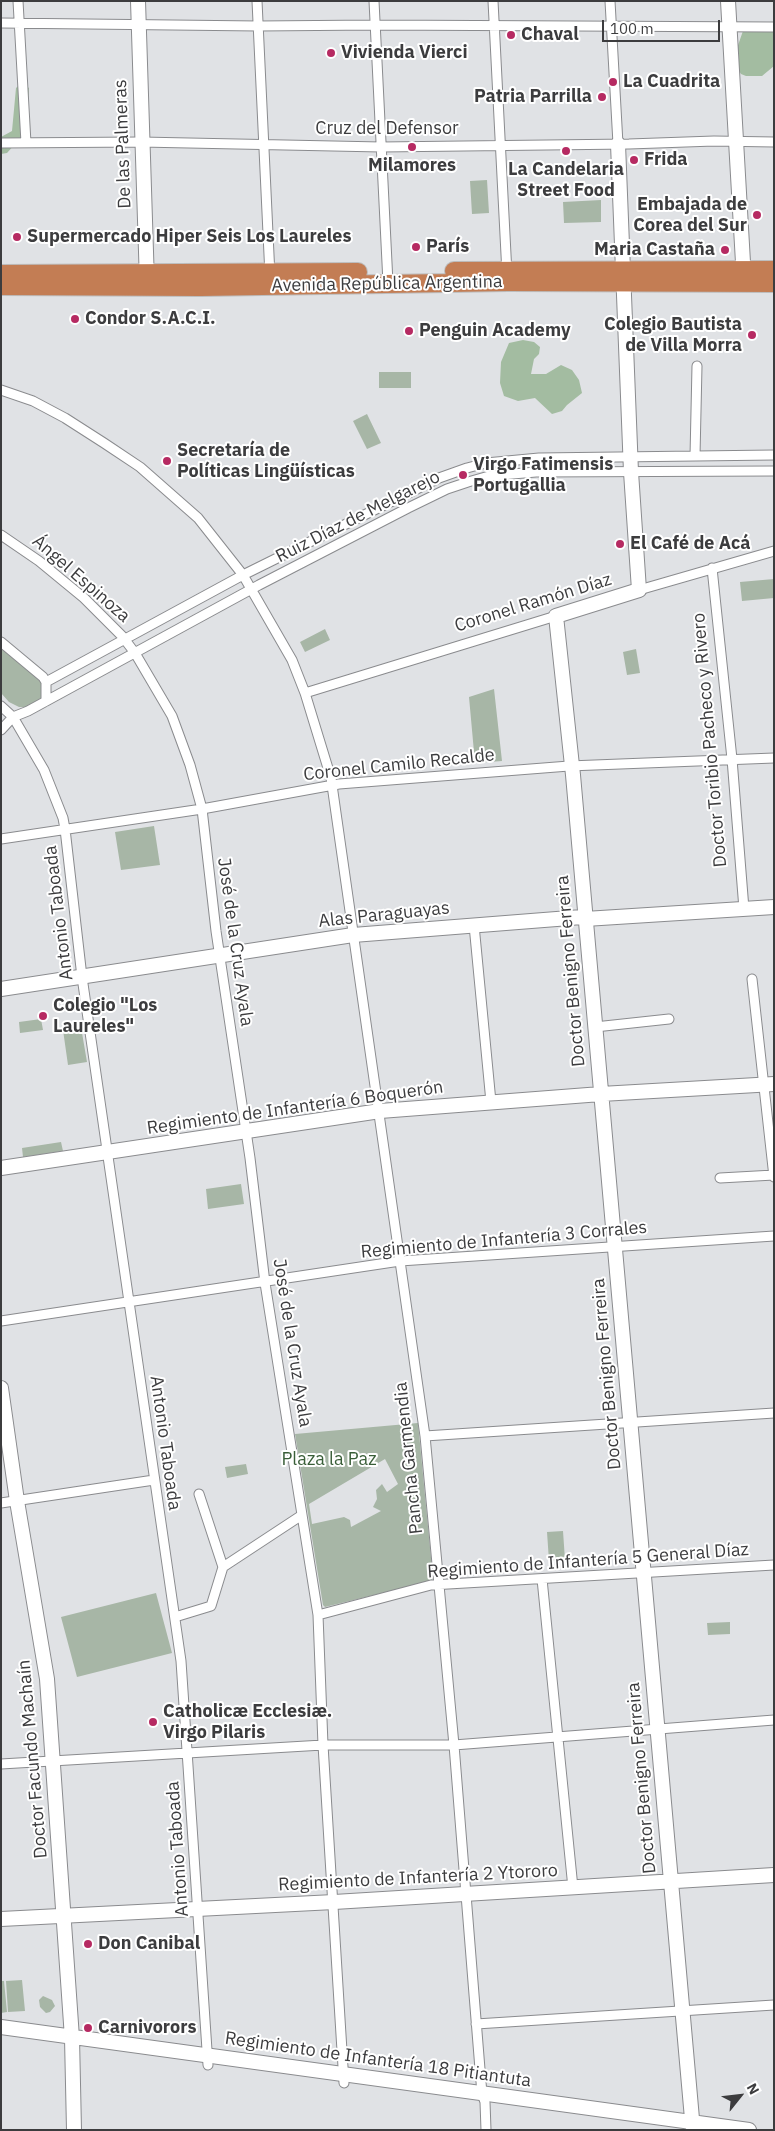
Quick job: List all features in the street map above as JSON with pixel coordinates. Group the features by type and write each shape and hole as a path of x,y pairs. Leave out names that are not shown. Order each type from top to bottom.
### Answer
{"highway":[{"name":"Avenida República Argentina","path":"623,276 712,283 721,278 744,277 774,270"},
{"name":"Avenida República Argentina","path":"1,275 57,276 61,273 147,280"},
{"name":"Avenida República Argentina","path":"1,286 147,280 508,275 744,277 774,283"}],"street":[{"path":"18,1 26,143"},
{"name":"De las Palmeras","path":"138,1 141,142 147,280"},
{"path":"257,1 270,279"},
{"path":"374,1 388,278"},
{"path":"493,1 508,275"},
{"path":"610,1 618,144 630,457 639,590"},
{"path":"728,1 738,140 744,277"},
{"path":"1,23 258,26 774,27"},
{"name":"Cruz del Defensor","path":"1,143 141,142 381,147 618,144 738,140 774,142"},
{"path":"695,456 697,366"},
{"name":"Pancha Garmendia","path":"1,390 33,401 65,418 140,467 198,518 243,575 292,660 305,693 332,785 425,1436 454,1745 486,2130"},
{"path":"762,471 763,455"},
{"name":"Ruiz Díaz de Melgarejo","path":"46,682 243,575 439,478 467,468 509,460 774,455"},
{"path":"509,460 509,474"},
{"name":"Ruiz Díaz de Melgarejo","path":"1,730 13,717 408,508 461,484 490,476 536,472 774,471"},
{"path":"402,497 408,508"},
{"name":"Ángel Espinoza","path":"1,535 39,561 62,580 125,640 135,653"},
{"name":"Coronel Ramón Díaz","path":"305,693 639,590 774,551"},
{"name":"Doctor Toribio Pacheco y Rivero","path":"712,568 732,759 744,909"},
{"name":"Doctor Benigno Ferreira","path":"556,616 572,766 682,2011 689,2127"},
{"path":"1,642 43,677 46,682 46,701"},
{"name":"José de la Cruz Ayala","path":"135,653 172,716 190,765 202,809 220,956 246,1131 265,1283 318,1615 323,1745 344,2079"},
{"name":"Antonio Taboada","path":"1,706 13,717 44,770 65,828 82,976 181,1661 208,2060"},
{"name":"Coronel Camilo Recalde","path":"1,839 202,809 332,785 572,766 774,758"},
{"name":"Alas Paraguayas","path":"1,989 353,935 582,917 774,907"},
{"path":"474,925 491,1102"},
{"path":"720,1178 774,1176 769,1084 752,979"},
{"path":"594,1027 669,1019"},
{"name":"Regimiento de Infantería 6 Boquerón","path":"1,1168 380,1111 601,1094 769,1084"},
{"name":"Regimiento de Infantería 3 Corrales","path":"1,1321 265,1283 400,1261 774,1236"},
{"name":"Doctor Facundo Machaín","path":"1,1388 47,1679 72,2042 74,2130"},
{"path":"425,1436 774,1413"},
{"path":"1,1503 154,1480"},
{"path":"175,1617 211,1606 223,1567 199,1494"},
{"path":"223,1567 302,1515"},
{"name":"Regimiento de Infantería 5 General Díaz","path":"318,1615 439,1585 774,1565"},
{"path":"542,1579 573,1888"},
{"path":"1,1764 323,1745 454,1745 774,1720"},
{"name":"Regimiento de Infantería 2 Ytororo","path":"1,1919 334,1902 774,1875"},
{"path":"476,2024 774,2005"},
{"name":"Regimiento de Infantería 18 Pitiantuta","path":"1,2027 72,2042"},
{"name":"Regimiento de Infantería 18 Pitiantuta","path":"1,2036 72,2042 689,2127 749,2130"}],"green space":[{"path":"744,28 774,30 774,66 762,76 746,76 741,74 736,66 736,51"},
{"path":"21,83 29,88 28,102 26,104 27,138 16,143 7,153 1,154 1,137 12,131 16,88"},
{"path":"487,180 489,213 472,214 470,181"},
{"path":"601,200 601,222 564,223 563,202"},
{"path":"523,340 534,342 540,347 539,354 534,359 531,374 546,374 561,365 572,370 579,380 582,393 562,411 552,414 535,398 518,401 504,396 500,383 501,362 509,343"},
{"path":"379,372 411,372 411,388 379,388"},
{"path":"367,414 381,443 367,449 353,421"},
{"path":"774,579 774,598 742,601 740,582"},
{"path":"325,629 330,640 305,652 300,642"},
{"path":"1,647 41,680 43,685 41,699 26,707 19,707 9,702 1,693"},
{"path":"636,649 640,673 627,675 623,652"},
{"path":"494,689 502,761 475,763 469,697"},
{"path":"154,826 160,865 121,870 115,832"},
{"path":"41,1019 43,1030 20,1033 19,1022"},
{"path":"81,1027 87,1062 68,1065 63,1030"},
{"path":"61,1142 63,1151 23,1157 22,1148"},
{"path":"241,1184 244,1204 208,1209 206,1189"},
{"name":"Plaza la Paz","path":"418,1423 433,1578 431,1581 325,1607 323,1605 295,1434","holes":["385,1459 398,1484 387,1492 382,1484 376,1490 377,1499 373,1507 381,1511 351,1527 350,1520 344,1517 312,1524 309,1504"]},
{"path":"246,1464 248,1474 227,1478 225,1467"},
{"path":"563,1531 565,1560 549,1561 547,1532"},
{"path":"156,1593 172,1653 77,1677 61,1617"},
{"path":"730,1622 730,1634 708,1635 707,1623"},
{"path":"22,1980 25,2011 8,2012 6,1981"},
{"path":"1,1981 4,1981 7,2012 1,2013"},
{"path":"43,1996 52,2000 55,2006 50,2012 46,2013 40,2007 39,2000"}],"place":[{"name":"Chaval","path":"511,35"},
{"name":"Vivienda Vierci","path":"331,53"},
{"name":"La Cuadrita","path":"613,82"},
{"name":"Patria Parrilla","path":"602,97"},
{"name":"Milamores","path":"412,147"},
{"name":"La Candelaria Street Food","path":"566,151"},
{"name":"Frida","path":"634,160"},
{"name":"Embajada de Corea del Sur","path":"757,215"},
{"name":"Supermercado Hiper Seis Los Laureles","path":"17,237"},
{"name":"París","path":"416,247"},
{"name":"Maria Castaña","path":"725,250"},
{"name":"Condor S.A.C.I.","path":"75,319"},
{"name":"Penguin Academy","path":"409,331"},
{"name":"Colegio Bautista de Villa Morra","path":"752,335"},
{"name":"Secretaría de Políticas Lingüísticas","path":"167,461"},
{"name":"Virgo Fatimensis Portugallia","path":"463,475"},
{"name":"El Café de Acá","path":"620,544"},
{"name":"Colegio \"Los Laureles\"","path":"43,1016"},
{"name":"Catholicæ Ecclesiæ. Virgo Pilaris","path":"153,1722"},
{"name":"Don Canibal","path":"88,1944"},
{"name":"Carnivorors","path":"88,2028"}]}
